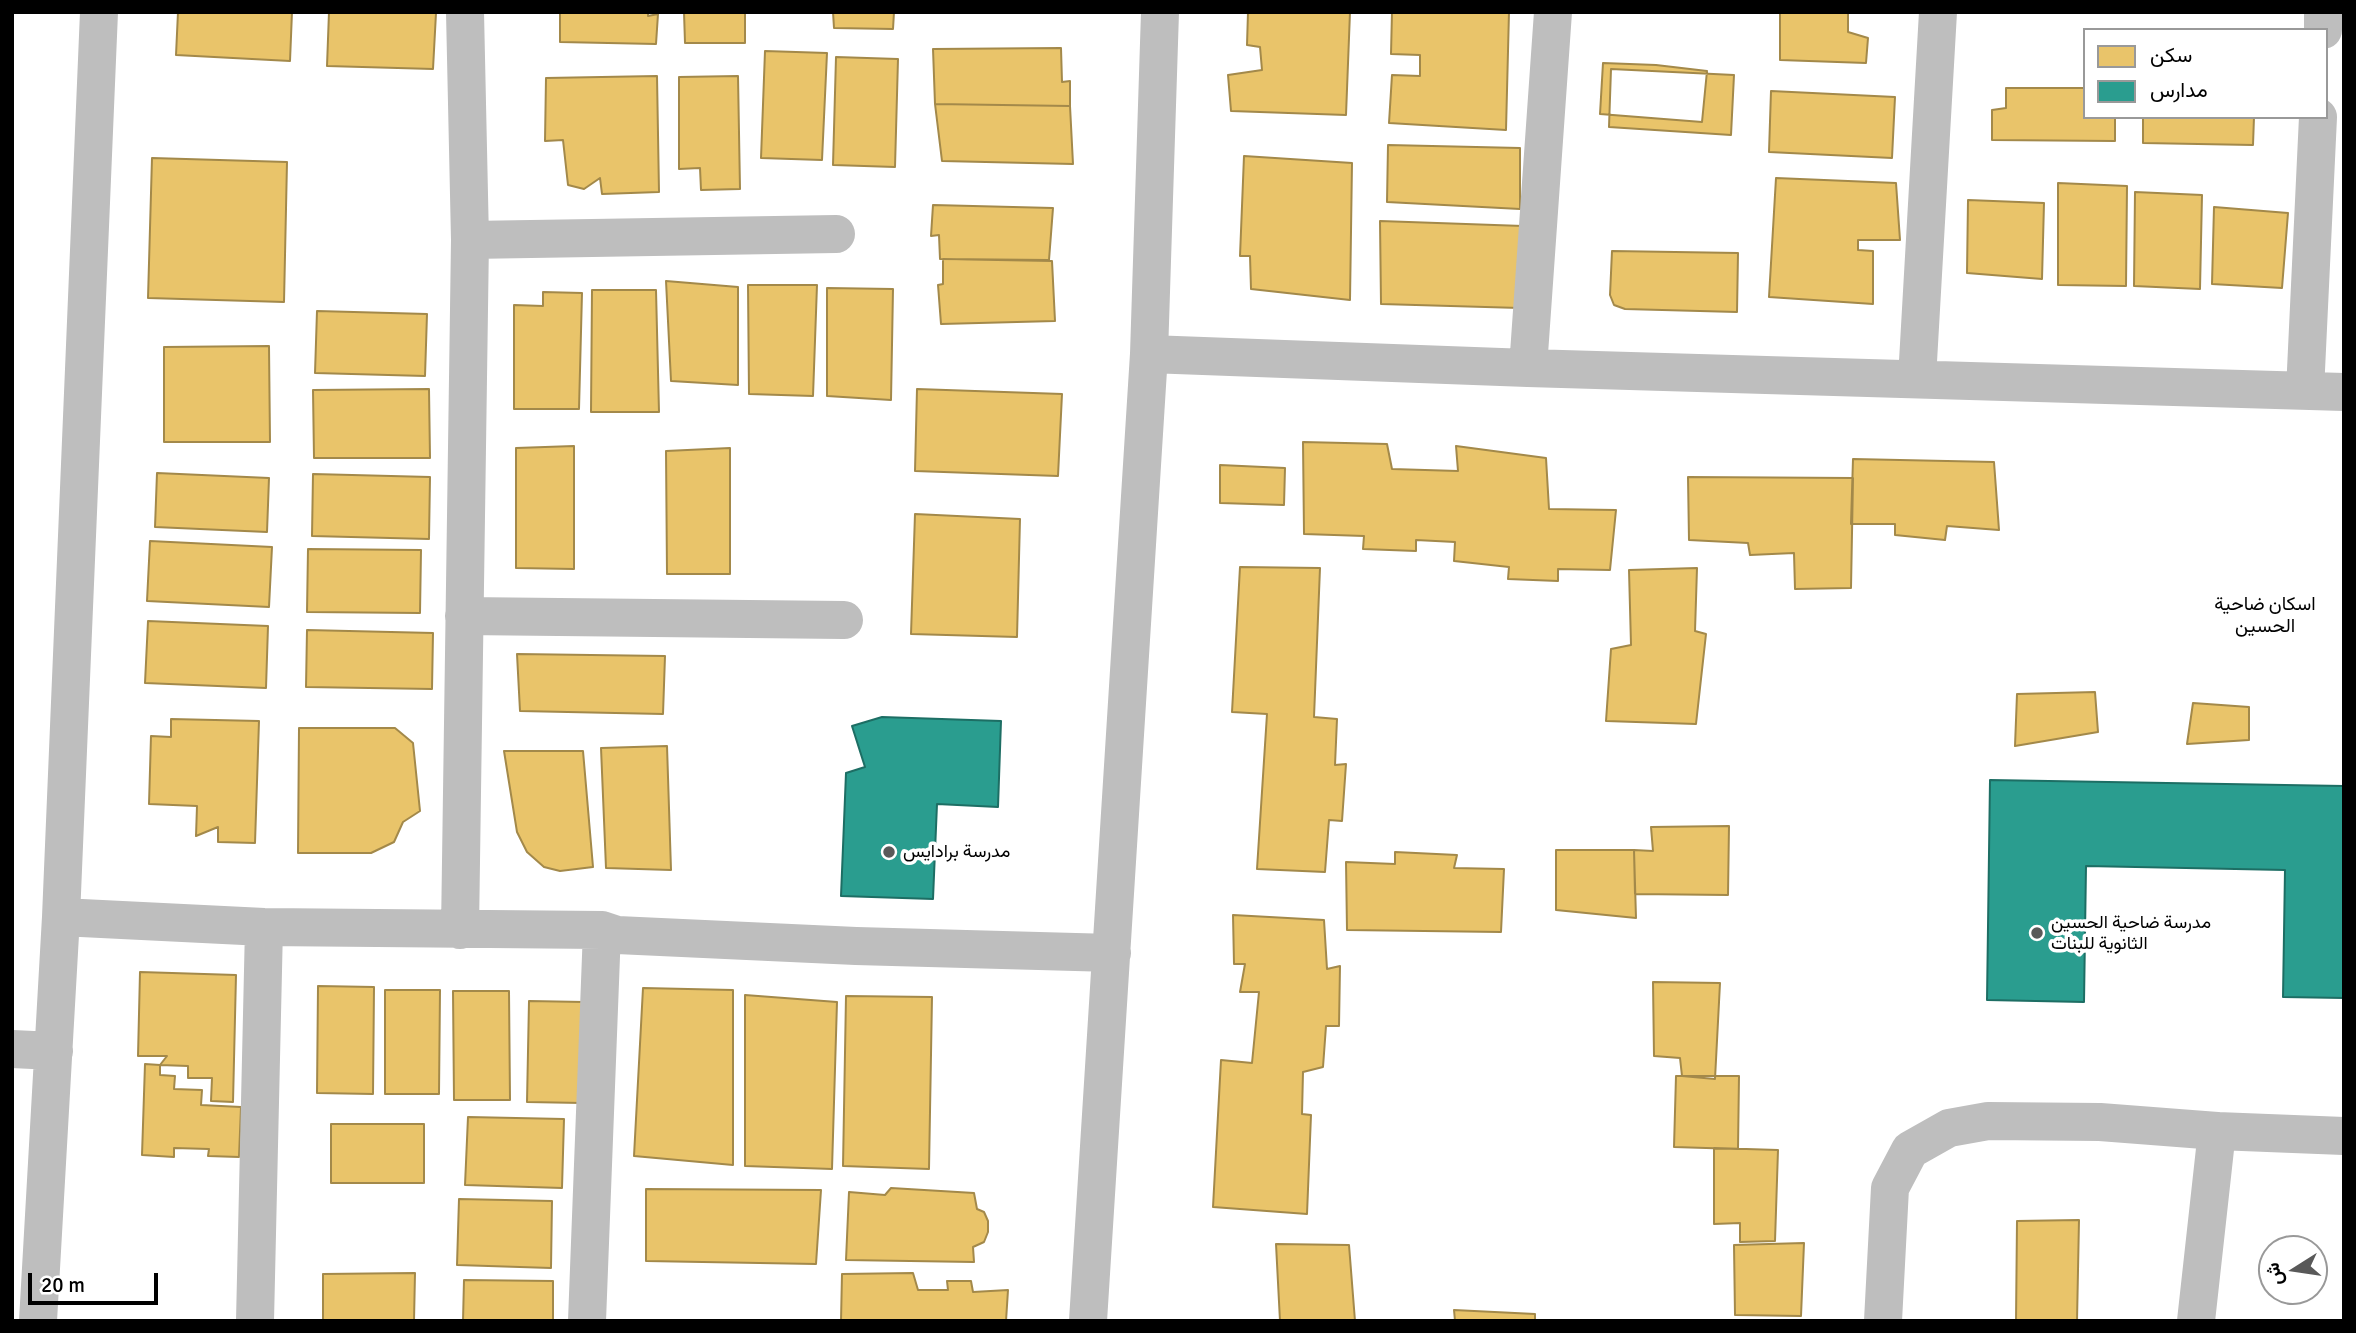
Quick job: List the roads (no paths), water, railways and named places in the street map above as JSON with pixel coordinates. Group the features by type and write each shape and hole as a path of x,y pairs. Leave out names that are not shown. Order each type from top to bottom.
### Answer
{"street":[{"path":"38,1321 61,917 99,12"},
{"path":"460,930 470,240 465,12"},
{"path":"1088,1321 1149,354 1160,12"},
{"path":"1528,368 1553,12"},
{"path":"1917,379 1938,12"},
{"path":"2305,391 2318,119"},
{"path":"470,240 836,233"},
{"path":"1149,354 2344,392"},
{"path":"464,616 844,620"},
{"path":"61,917 264,927 602,930 617,935 856,946 1112,953"},
{"path":"255,1321 264,927"},
{"path":"587,1321 602,930"},
{"path":"12,1049 54,1051"},
{"path":"1883,1321 1890,1188 1910,1150 1949,1128 1988,1121 2099,1122 2217,1131 2344,1136"},
{"path":"2196,1321 2217,1131"}],"place":[{"name":"مدرسة برادايس","path":"889,852"},
{"name":"مدرسة ضاحية الحسين الثانوية للبنات","path":"2037,933"}],"district":[{"name":"اسكان ضاحية الحسين","path":"2265,616"}]}
